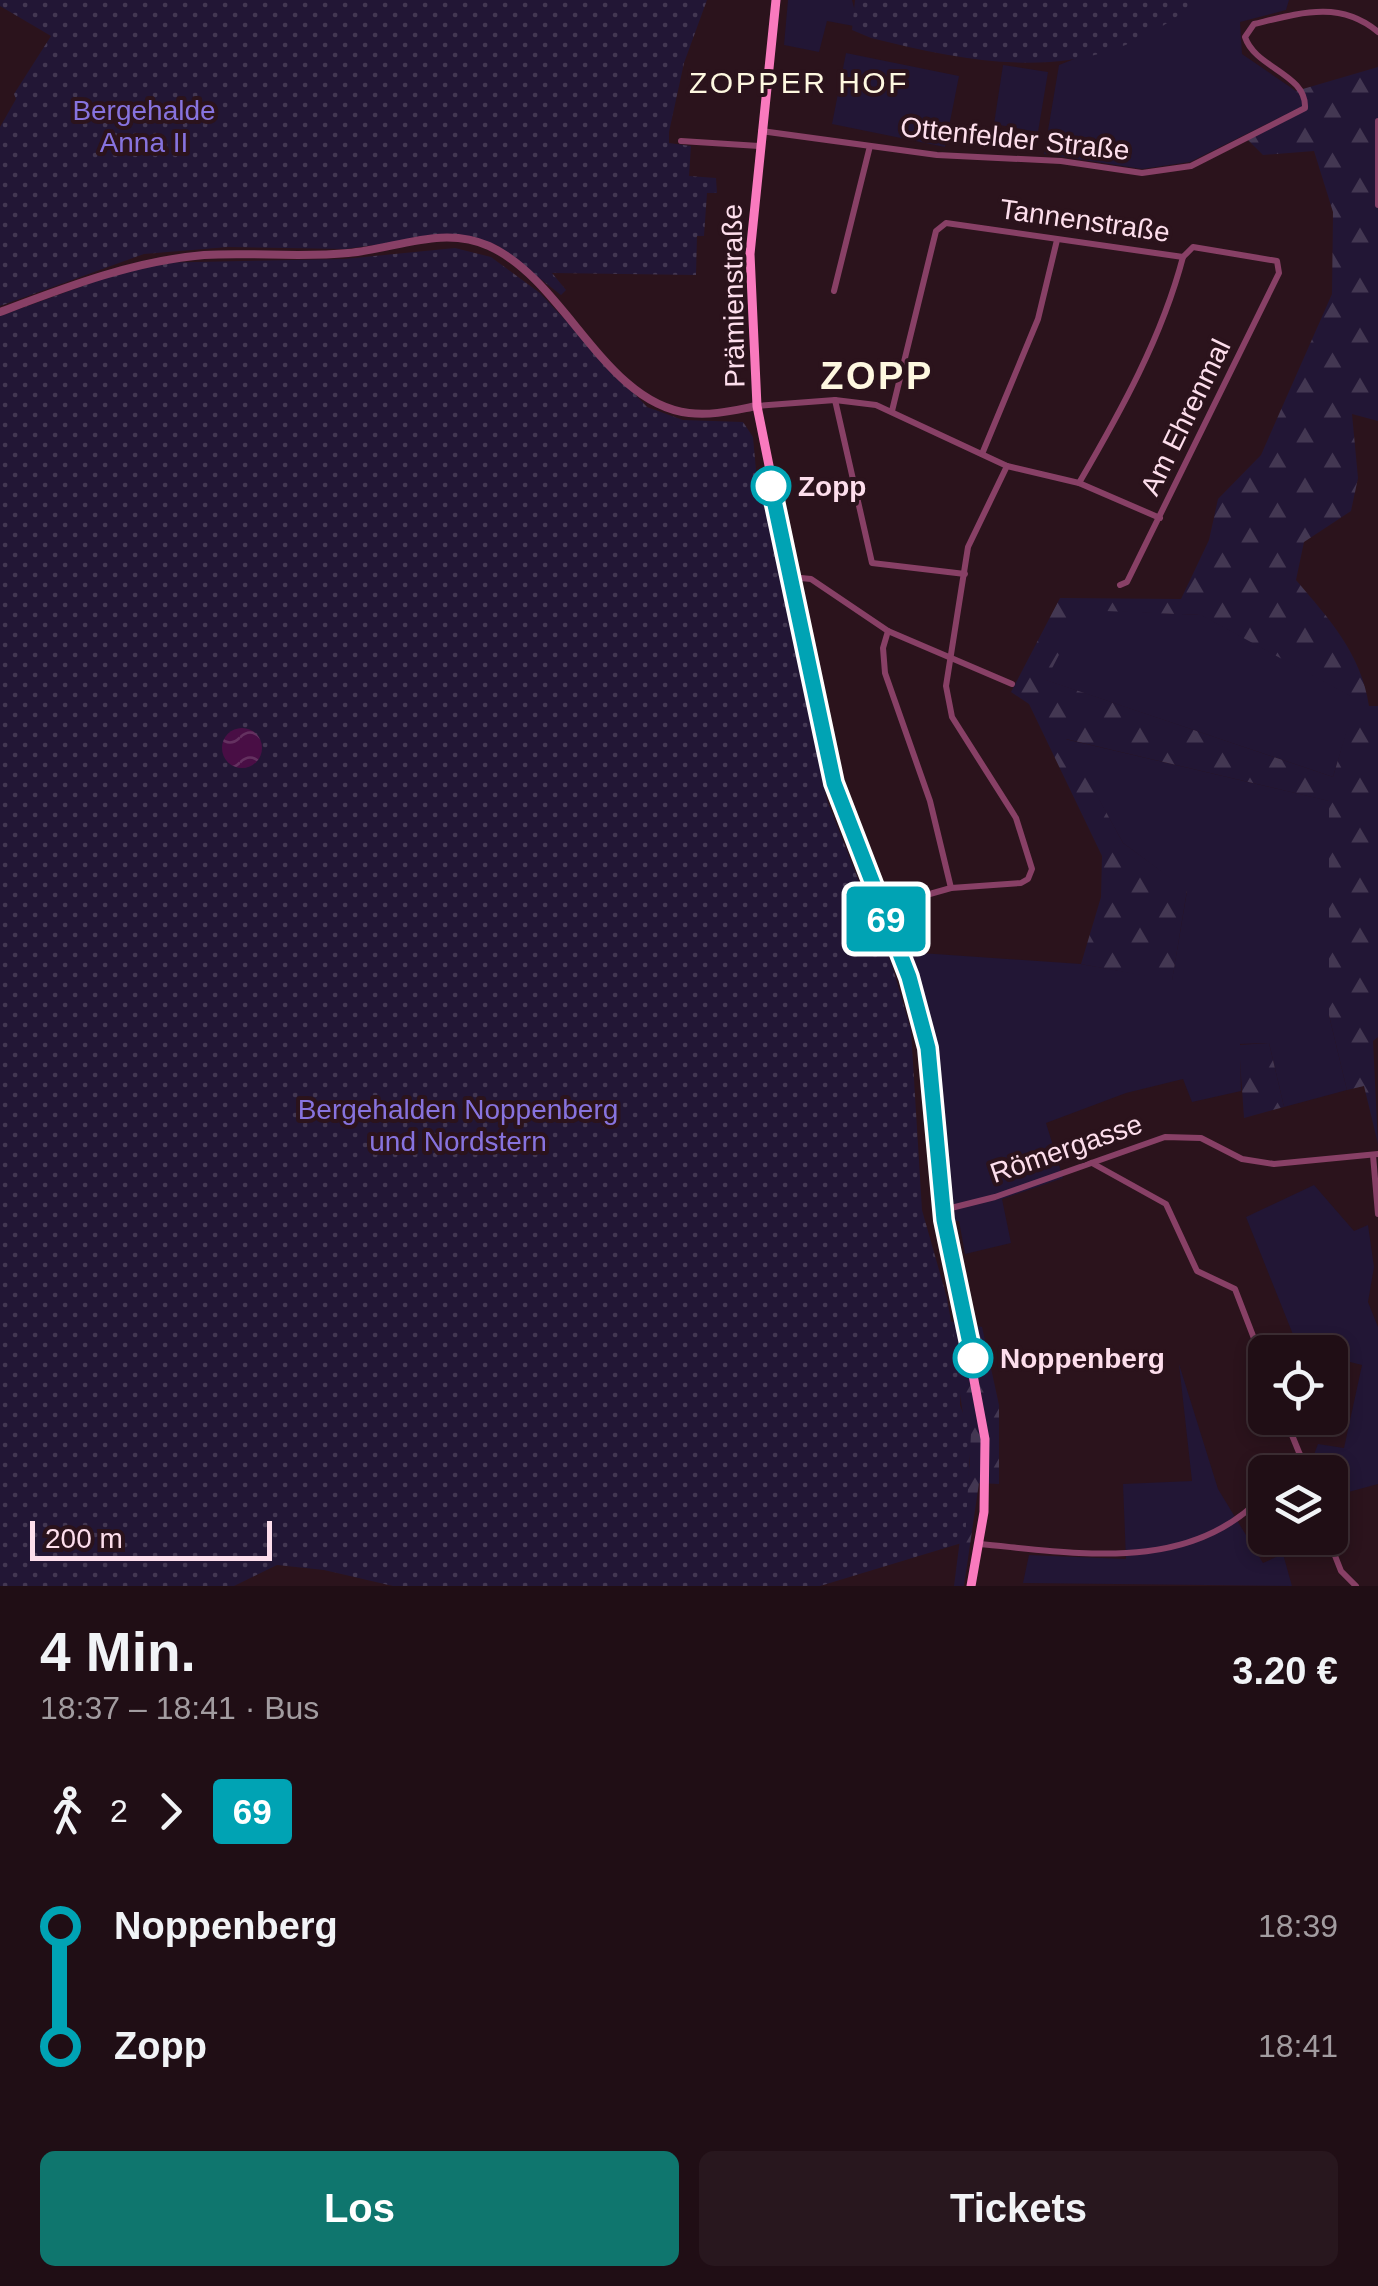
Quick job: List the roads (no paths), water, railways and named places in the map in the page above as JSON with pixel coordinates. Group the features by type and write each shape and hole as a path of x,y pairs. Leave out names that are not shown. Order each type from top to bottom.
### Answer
{"main road":[{"name":"Prämienstraße","path":"776,0 760,131 749,275 757,406 834,783 918,1003 928,1048 943,1210 983,1422 986,1478 971,1586"}],"street":[{"name":"Ottenfelder Straße","path":"760,131 937,155 1060,161 1142,173 1191,166 1305,108 1300,88 1248,48 1245,37 1254,24 1332,10 1356,12 1378,32"},
{"path":"1378,121 1378,206"},
{"path":"681,141 759,146"},
{"path":"834,291 870,146"},
{"name":"Tannenstraße","path":"892,411 941,225 954,222 1182,256 1194,247 1277,262"},
{"path":"0,312 112,272 166,260 348,254 450,236 486,244 520,264 645,396 685,413 835,400 892,411 1007,466 1079,484 1160,518"},
{"path":"982,454 1038,319 1057,240"},
{"path":"1079,484 1126,402 1174,290 1182,256"},
{"name":"Am Ehrenmal","path":"1120,585 1127,582 1160,518 1279,272 1277,262"},
{"path":"835,400 872,563 964,574"},
{"path":"880,908 951,888 1021,883 1028,879 1032,868 1016,818 952,716 946,686 976,524 1007,466"},
{"path":"790,576 811,579 888,631 1012,684"},
{"path":"888,631 883,648 885,673 930,801 951,888"},
{"name":"Römergasse","path":"943,1210 995,1198 1091,1162 1185,1134 1213,1141 1242,1159 1274,1164 1375,1155"},
{"path":"1375,1155 1378,1214"},
{"path":"1091,1162 1166,1204 1197,1270 1235,1289 1252,1335"},
{"path":"979,1544 1122,1555 1178,1547 1232,1524 1248,1509"},
{"path":"1335,1555 1342,1571 1356,1586"}],"water":[{"path":"242,728 256,734 262,748 256,762 242,768 228,762 222,748 228,734"}],"place":[{"name":"Zopp","path":"771,486"},
{"name":"Noppenberg","path":"973,1358"}],"district":[{"name":"ZOPPER HOF","path":"799,83"},
{"name":"ZOPP","path":"877,376"}],"park label":[{"name":"Bergehalde Anna II","path":"144,126"},
{"name":"Bergehalden Noppenberg und Nordstern","path":"458,1125"}]}
